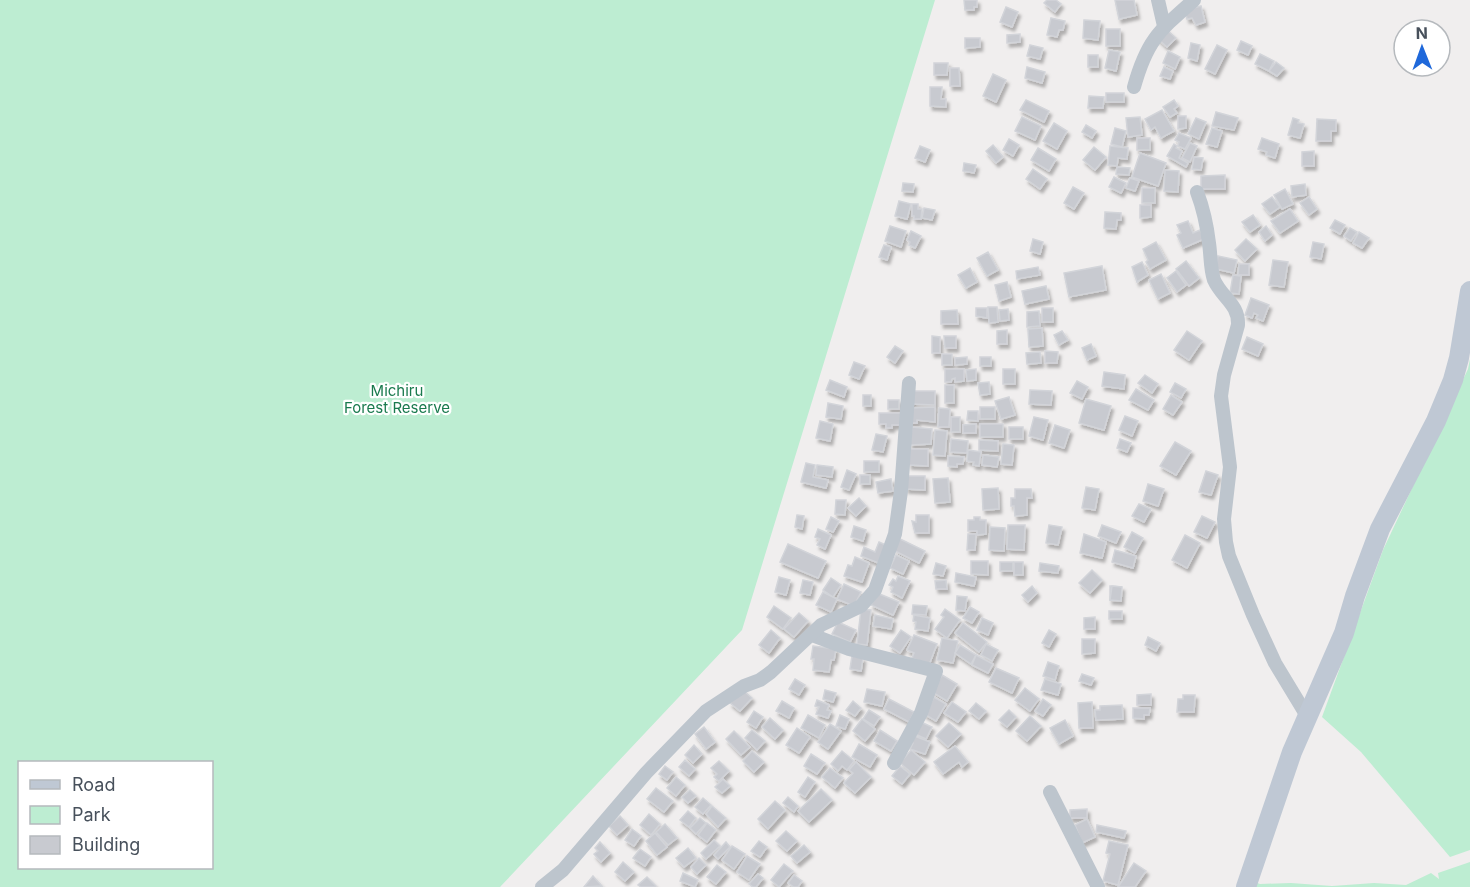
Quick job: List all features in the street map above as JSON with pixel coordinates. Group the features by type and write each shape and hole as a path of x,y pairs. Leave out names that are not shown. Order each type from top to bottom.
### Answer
{"street":[{"path":"1158,0 1164,26"},
{"path":"1134,87 1149,45 1164,26 1194,0"},
{"path":"1197,192 1207,228 1214,279 1238,316 1238,325 1224,375 1221,396 1230,466 1224,519 1226,542 1253,615 1275,663 1307,716"},
{"path":"1246,887 1279,788 1307,716 1344,633 1380,529 1436,421 1454,380 1460,358 1470,291"},
{"path":"542,887 563,870 646,774 706,711 744,686 771,672 821,625 854,610 867,601 875,590 895,534 901,491 909,383"},
{"path":"812,634 849,649 936,671 921,713 894,763"},
{"path":"1050,792 1098,887"}],"green space":[{"name":"Michiru Forest Reserve","path":"0,0 935,0 742,630 500,887 0,887"},
{"path":"1470,359 1470,850 1450,857 1361,752 1322,717 1383,550 1468,369"},
{"path":"1470,862 1470,887 1246,887 1249,880 1260,884 1406,885 1431,873 1439,879 1438,873"}],"building":[{"path":"964,0 977,0 977,7 974,7 974,10 965,10"},
{"path":"1047,0 1056,0 1061,4 1055,12 1044,3"},
{"path":"1115,0 1134,0 1137,15 1119,19"},
{"path":"1201,6 1205,22 1196,25 1192,18 1187,19 1185,10"},
{"path":"1006,7 1018,12 1012,27 1000,22"},
{"path":"1051,18 1065,21 1063,30 1059,30 1057,37 1047,35"},
{"path":"1084,20 1100,21 1098,40 1083,38"},
{"path":"1165,28 1176,38 1167,47 1157,38"},
{"path":"1106,29 1120,29 1120,46 1106,46"},
{"path":"1020,34 1020,42 1007,43 1007,35"},
{"path":"965,38 980,38 980,47 965,48"},
{"path":"1241,41 1252,46 1248,55 1237,50"},
{"path":"1191,43 1200,45 1197,61 1188,58"},
{"path":"1030,45 1043,48 1040,59 1027,56"},
{"path":"1217,45 1227,50 1215,74 1205,69"},
{"path":"1109,50 1120,52 1116,71 1105,68"},
{"path":"1168,51 1180,57 1175,69 1163,63"},
{"path":"1260,54 1274,61 1269,71 1255,64"},
{"path":"1088,55 1098,55 1098,67 1088,67"},
{"path":"1276,62 1284,68 1277,76 1269,71"},
{"path":"934,63 948,63 947,75 934,75"},
{"path":"1027,67 1045,72 1042,83 1025,78"},
{"path":"1164,67 1173,71 1170,79 1160,76"},
{"path":"950,68 959,68 960,86 950,86"},
{"path":"993,74 1006,80 996,102 983,96"},
{"path":"930,87 942,87 941,99 946,99 946,107 930,106"},
{"path":"1106,93 1124,93 1124,102 1106,102"},
{"path":"1089,96 1104,97 1103,108 1088,108"},
{"path":"1026,100 1049,111 1044,122 1020,110"},
{"path":"1174,100 1178,106 1174,109 1177,113 1170,117 1163,107"},
{"path":"1162,110 1174,131 1161,138 1155,127 1151,130 1145,119"},
{"path":"1216,112 1238,118 1234,130 1212,126"},
{"path":"1178,116 1186,116 1186,128 1178,129"},
{"path":"1022,117 1041,126 1035,140 1015,131"},
{"path":"1140,117 1142,135 1128,137 1126,118"},
{"path":"1196,118 1206,122 1199,139 1188,134"},
{"path":"1293,118 1299,120 1298,123 1304,124 1300,138 1288,135"},
{"path":"1317,119 1336,120 1336,131 1331,131 1331,141 1316,141"},
{"path":"1054,123 1067,131 1057,149 1043,141"},
{"path":"1086,125 1096,131 1092,138 1082,132"},
{"path":"1115,128 1126,131 1122,147 1111,144"},
{"path":"1212,128 1222,131 1217,147 1206,144"},
{"path":"1179,133 1191,138 1185,149 1178,146 1179,142 1175,140"},
{"path":"1137,138 1150,138 1150,150 1137,150"},
{"path":"1262,138 1279,144 1275,158 1258,149"},
{"path":"1009,139 1019,145 1013,156 1003,150"},
{"path":"1190,143 1197,146 1190,162 1182,158"},
{"path":"1174,144 1182,151 1179,158 1188,163 1186,167 1167,156"},
{"path":"993,145 1003,157 996,163 986,151"},
{"path":"920,146 930,150 925,162 915,158"},
{"path":"1110,146 1128,148 1127,159 1118,158 1117,166 1108,165"},
{"path":"1094,147 1106,157 1095,170 1083,160"},
{"path":"1038,148 1056,159 1049,171 1031,160"},
{"path":"1314,151 1314,166 1302,166 1302,152"},
{"path":"1140,153 1166,163 1158,186 1132,177"},
{"path":"1194,157 1203,158 1201,170 1192,169"},
{"path":"964,163 976,165 974,173 963,171"},
{"path":"1117,167 1130,168 1129,175 1116,174"},
{"path":"1033,169 1047,179 1040,189 1026,179"},
{"path":"1165,170 1179,171 1178,192 1164,191"},
{"path":"1225,175 1225,189 1201,189 1201,176"},
{"path":"1114,177 1126,183 1121,193 1109,187"},
{"path":"1130,178 1139,181 1135,191 1126,188"},
{"path":"903,183 914,184 913,192 902,191"},
{"path":"1305,184 1306,195 1292,197 1291,186"},
{"path":"1073,187 1084,193 1074,209 1064,203"},
{"path":"1142,188 1155,188 1155,203 1142,203"},
{"path":"1285,189 1293,204 1282,209 1274,195"},
{"path":"1272,197 1280,207 1270,214 1262,204"},
{"path":"1309,197 1317,209 1309,215 1300,203"},
{"path":"899,201 911,204 907,219 895,216"},
{"path":"912,204 918,204 918,209 922,209 921,219 914,219 912,216"},
{"path":"1140,205 1151,205 1151,217 1140,218"},
{"path":"924,208 935,210 932,220 922,218"},
{"path":"1290,209 1298,221 1280,233 1271,221"},
{"path":"1105,212 1121,213 1121,220 1117,220 1116,229 1104,228"},
{"path":"1253,215 1260,225 1250,232 1242,222"},
{"path":"1335,220 1345,225 1340,234 1330,228"},
{"path":"1188,221 1193,233 1200,230 1204,239 1183,248 1177,235 1181,233 1177,225"},
{"path":"890,226 906,231 901,247 885,241"},
{"path":"1266,226 1272,235 1265,241 1259,232"},
{"path":"1350,228 1357,232 1351,241 1344,236"},
{"path":"911,231 921,236 915,248 909,245 910,242 907,240"},
{"path":"1359,232 1369,238 1362,248 1353,243"},
{"path":"1033,239 1043,242 1040,254 1030,251"},
{"path":"1246,239 1257,249 1245,261 1235,250"},
{"path":"1156,242 1166,260 1150,269 1143,249"},
{"path":"1313,242 1324,244 1321,259 1310,257"},
{"path":"884,245 891,247 887,260 879,257"},
{"path":"988,252 998,270 987,276 977,258"},
{"path":"1218,256 1237,260 1234,273 1216,269"},
{"path":"1273,260 1288,262 1284,287 1269,285"},
{"path":"1186,261 1199,278 1189,286 1176,269"},
{"path":"1142,262 1148,275 1137,282 1132,267"},
{"path":"1239,264 1249,264 1249,275 1238,275"},
{"path":"1102,266 1106,290 1069,297 1064,273"},
{"path":"1038,267 1040,275 1017,279 1016,271"},
{"path":"970,268 977,282 966,288 958,275"},
{"path":"1176,271 1186,285 1177,292 1167,278"},
{"path":"1161,274 1170,293 1158,299 1149,280"},
{"path":"1233,275 1241,276 1239,294 1230,293"},
{"path":"1007,282 1011,297 999,301 995,285"},
{"path":"1046,286 1049,299 1025,304 1022,291"},
{"path":"1251,298 1269,305 1263,321 1256,318 1258,315 1254,313 1252,318 1245,315"},
{"path":"988,307 997,307 998,322 989,323"},
{"path":"976,308 987,308 987,318 976,316"},
{"path":"1042,308 1053,308 1053,322 1042,322"},
{"path":"1008,309 1009,320 1000,321 999,310"},
{"path":"957,310 958,324 941,324 941,311"},
{"path":"1039,311 1040,326 1027,327 1027,312"},
{"path":"1042,328 1043,346 1029,347 1028,329"},
{"path":"1007,330 1007,344 997,344 997,331"},
{"path":"1062,331 1068,340 1059,345 1054,335"},
{"path":"1187,331 1202,341 1189,360 1174,350"},
{"path":"932,336 940,337 940,353 932,353"},
{"path":"944,336 956,336 956,348 945,348"},
{"path":"1247,337 1263,344 1258,356 1242,349"},
{"path":"1091,344 1096,356 1087,360 1082,348"},
{"path":"895,346 903,351 895,363 887,357"},
{"path":"1045,351 1058,352 1057,363 1045,363"},
{"path":"1040,352 1041,363 1027,364 1026,353"},
{"path":"942,354 952,354 952,365 942,365"},
{"path":"967,357 967,364 955,365 955,358"},
{"path":"980,357 991,357 991,366 980,366"},
{"path":"854,362 865,366 859,379 849,375"},
{"path":"945,369 964,369 964,381 955,382 955,378 951,382 945,382"},
{"path":"976,369 976,380 967,381 966,370"},
{"path":"1003,369 1015,369 1015,384 1003,384"},
{"path":"1104,372 1125,375 1124,389 1102,386"},
{"path":"1145,375 1158,384 1152,393 1138,383"},
{"path":"830,380 847,387 844,397 826,390"},
{"path":"1077,381 1088,387 1082,399 1070,393"},
{"path":"989,382 990,394 980,395 978,383"},
{"path":"1175,383 1186,389 1181,398 1170,392"},
{"path":"945,385 954,385 954,403 945,403"},
{"path":"1136,389 1154,400 1148,410 1129,400"},
{"path":"1030,390 1052,391 1051,405 1029,404"},
{"path":"911,391 935,391 935,405 910,404"},
{"path":"863,395 871,395 871,406 863,406"},
{"path":"1171,395 1182,402 1173,415 1163,409"},
{"path":"1009,397 1015,415 1001,419 995,401"},
{"path":"1086,399 1111,406 1104,430 1079,423"},
{"path":"888,400 899,400 899,409 888,409"},
{"path":"828,403 843,406 841,419 826,417"},
{"path":"935,407 935,422 917,420 917,423 909,423 909,408"},
{"path":"980,407 995,407 995,419 980,419"},
{"path":"939,408 950,409 949,427 938,427"},
{"path":"968,411 978,411 978,421 967,420"},
{"path":"879,413 902,413 902,425 892,425 892,428 886,428 886,424 879,424"},
{"path":"1125,416 1138,421 1132,436 1119,430"},
{"path":"951,417 960,417 960,432 951,432"},
{"path":"1034,417 1048,420 1043,440 1029,436"},
{"path":"820,421 833,424 830,441 816,438"},
{"path":"976,424 976,433 963,433 963,425"},
{"path":"980,424 1003,424 1003,437 980,437"},
{"path":"1055,425 1070,430 1064,448 1049,443"},
{"path":"912,427 932,429 931,444 910,445"},
{"path":"1009,427 1023,427 1023,439 1009,439"},
{"path":"935,430 947,431 945,456 933,455"},
{"path":"876,434 887,436 883,452 872,450"},
{"path":"951,439 968,441 967,453 950,452"},
{"path":"1120,439 1131,443 1127,452 1117,448"},
{"path":"979,440 998,441 998,451 979,450"},
{"path":"1175,442 1191,451 1176,475 1160,466"},
{"path":"1003,444 1014,445 1012,465 1001,464"},
{"path":"910,449 928,449 928,466 909,465"},
{"path":"968,450 981,452 979,466 967,461"},
{"path":"983,455 999,457 997,467 982,465"},
{"path":"948,456 964,457 963,464 957,464 957,467 948,466"},
{"path":"864,461 879,461 879,472 864,472"},
{"path":"806,463 815,465 813,477 828,480 826,488 801,482"},
{"path":"817,465 833,467 832,477 816,475"},
{"path":"847,470 856,474 849,490 841,487"},
{"path":"1206,471 1218,475 1211,495 1199,492"},
{"path":"860,475 870,475 870,484 860,484"},
{"path":"907,476 925,476 925,490 906,489"},
{"path":"948,478 950,502 935,503 933,479"},
{"path":"891,479 893,491 878,493 876,482"},
{"path":"1148,484 1164,489 1158,506 1143,501"},
{"path":"1086,487 1099,489 1095,510 1082,508"},
{"path":"998,488 999,509 983,510 982,489"},
{"path":"1015,489 1031,489 1032,498 1027,498 1027,515 1015,516 1011,498 1015,498"},
{"path":"859,498 866,506 856,516 848,508"},
{"path":"836,500 846,500 845,515 835,514"},
{"path":"1139,504 1151,509 1144,522 1132,516"},
{"path":"797,515 804,516 802,529 795,527"},
{"path":"916,515 929,515 929,533 915,533 912,521 916,522"},
{"path":"1202,516 1215,522 1207,538 1194,532"},
{"path":"831,517 839,521 833,532 826,529"},
{"path":"974,517 986,520 986,534 977,535 977,531 968,531 968,520 974,520"},
{"path":"1008,525 1025,525 1024,550 1007,549"},
{"path":"1049,525 1062,527 1058,545 1046,543"},
{"path":"1102,525 1121,532 1116,543 1098,536"},
{"path":"854,526 866,530 863,541 851,537"},
{"path":"990,527 1005,528 1004,551 989,550"},
{"path":"818,529 831,535 825,549 817,545 820,539 815,537"},
{"path":"1132,532 1143,538 1135,553 1124,547"},
{"path":"968,534 976,534 975,550 967,550"},
{"path":"1084,534 1106,542 1102,558 1080,553"},
{"path":"1185,535 1200,543 1187,568 1172,560"},
{"path":"898,538 925,551 919,563 895,551"},
{"path":"879,542 888,546 881,564 861,556 864,547 875,552"},
{"path":"788,544 826,561 818,578 780,562"},
{"path":"1115,550 1136,556 1133,568 1112,562"},
{"path":"896,555 909,561 903,574 890,568"},
{"path":"855,557 869,563 862,582 844,576 848,565 852,566"},
{"path":"971,561 988,561 988,575 971,574"},
{"path":"1000,562 1013,562 1013,571 1000,571"},
{"path":"1014,562 1023,562 1023,575 1014,575"},
{"path":"936,563 946,566 943,576 933,574"},
{"path":"1040,563 1059,566 1058,573 1039,571"},
{"path":"1092,570 1102,580 1090,593 1079,583"},
{"path":"956,573 976,577 974,586 955,582"},
{"path":"898,576 910,581 902,598 891,592 893,587 889,585 893,579 896,581"},
{"path":"779,577 790,580 786,595 775,592"},
{"path":"831,578 841,585 833,597 823,590"},
{"path":"803,580 813,582 810,595 800,593"},
{"path":"946,580 947,589 936,589 935,581"},
{"path":"844,584 861,592 854,606 837,599"},
{"path":"1032,586 1037,593 1028,602 1022,595"},
{"path":"1110,586 1121,587 1121,600 1110,600"},
{"path":"1112,586 1122,587 1121,601 1110,600"},
{"path":"823,592 837,599 831,612 816,605"},
{"path":"877,593 899,602 893,615 871,605"},
{"path":"957,596 967,597 965,611 956,610"},
{"path":"913,605 927,606 926,615 912,614"},
{"path":"774,606 791,618 783,629 767,617"},
{"path":"970,607 979,612 972,623 963,618"},
{"path":"861,609 871,610 867,645 857,644"},
{"path":"945,609 960,620 947,638 935,629 944,617 941,615"},
{"path":"1109,611 1122,611 1122,619 1109,619"},
{"path":"799,613 808,621 794,637 784,629"},
{"path":"875,615 893,619 891,629 873,626"},
{"path":"914,615 930,618 928,631 915,629"},
{"path":"1095,617 1095,629 1084,629 1084,618"},
{"path":"982,618 993,623 988,635 977,630"},
{"path":"838,622 856,630 850,642 832,634"},
{"path":"963,623 987,642 979,652 955,633"},
{"path":"771,630 780,638 769,653 759,645"},
{"path":"901,630 911,637 900,653 890,646"},
{"path":"1049,630 1056,634 1049,647 1042,643"},
{"path":"914,635 937,644 929,665 912,658 914,653 907,650"},
{"path":"1148,637 1160,643 1156,651 1145,645"},
{"path":"942,638 958,641 953,663 937,660"},
{"path":"1082,639 1095,639 1095,653 1082,654"},
{"path":"986,644 998,650 992,661 981,655"},
{"path":"960,645 976,655 971,664 955,653"},
{"path":"813,646 836,649 829,672 813,670 814,659 811,659"},
{"path":"976,655 993,664 988,673 972,665"},
{"path":"852,656 863,658 861,671 850,669"},
{"path":"1048,662 1059,666 1055,680 1043,676"},
{"path":"996,668 1019,678 1012,693 989,682"},
{"path":"1082,674 1094,678 1091,685 1079,681"},
{"path":"942,675 957,684 947,701 932,692"},
{"path":"795,679 805,685 799,695 789,689"},
{"path":"1045,679 1061,684 1058,695 1041,690"},
{"path":"1025,688 1039,699 1030,711 1015,700"},
{"path":"742,689 752,698 740,711 730,703"},
{"path":"867,689 885,692 882,706 864,702"},
{"path":"825,690 836,693 833,702 823,699"},
{"path":"1151,694 1151,705 1137,705 1137,695"},
{"path":"1183,695 1195,695 1194,712 1177,712 1178,699 1183,699"},
{"path":"934,697 946,704 936,721 924,714"},
{"path":"889,699 914,712 909,722 884,709"},
{"path":"1043,699 1051,705 1043,716 1035,711"},
{"path":"817,700 829,705 827,710 831,711 828,718 816,714 819,707 815,706"},
{"path":"782,701 794,708 789,718 776,711"},
{"path":"853,701 861,708 855,716 846,710"},
{"path":"952,702 966,712 958,722 944,713"},
{"path":"1092,702 1093,728 1079,728 1078,703"},
{"path":"976,703 986,711 979,719 969,711"},
{"path":"1122,705 1123,719 1096,720 1095,710 1100,710 1100,706"},
{"path":"1133,708 1150,708 1149,715 1144,715 1144,719 1133,718"},
{"path":"869,710 880,717 874,726 863,719"},
{"path":"1009,710 1016,717 1007,727 999,720"},
{"path":"754,711 763,717 756,728 747,722"},
{"path":"808,715 825,725 819,738 801,728"},
{"path":"840,715 849,719 845,729 836,726"},
{"path":"1030,716 1041,726 1027,741 1016,731"},
{"path":"770,718 783,730 775,739 762,727"},
{"path":"862,719 875,729 865,741 853,731"},
{"path":"1065,720 1073,736 1059,744 1050,728"},
{"path":"921,722 932,727 926,739 915,734"},
{"path":"949,723 961,734 948,747 936,736"},
{"path":"830,724 841,731 828,749 818,742"},
{"path":"704,727 715,742 706,749 695,734"},
{"path":"797,728 810,737 799,753 786,745"},
{"path":"752,730 765,741 757,750 745,738"},
{"path":"880,730 897,741 891,751 874,741"},
{"path":"734,731 750,747 741,755 726,739"},
{"path":"912,735 930,742 925,754 910,749 913,743 909,741"},
{"path":"859,744 877,755 870,767 852,757"},
{"path":"694,745 702,754 693,763 685,755"},
{"path":"955,746 968,762 962,767 959,762 943,774 934,762"},
{"path":"911,750 925,762 914,775 900,763"},
{"path":"752,751 764,762 754,772 743,761"},
{"path":"842,751 854,761 847,770 842,766 838,771 831,764"},
{"path":"811,754 825,763 817,774 804,766"},
{"path":"685,760 695,769 689,776 679,767"},
{"path":"719,761 729,771 719,781 714,777 717,774 711,768"},
{"path":"856,762 871,777 855,793 844,783 853,773 849,770"},
{"path":"665,766 673,772 667,780 659,774"},
{"path":"900,766 910,774 902,784 892,776"},
{"path":"830,768 843,778 835,788 822,777"},
{"path":"676,777 685,785 676,796 667,788"},
{"path":"808,777 815,782 805,797 798,792"},
{"path":"723,779 730,786 722,793 715,787"},
{"path":"656,788 673,801 664,812 647,799"},
{"path":"821,789 832,800 809,822 798,811"},
{"path":"690,790 696,796 688,803 682,797"},
{"path":"788,797 798,806 794,812 783,803"},
{"path":"703,798 711,805 703,814 695,807"},
{"path":"775,801 785,810 768,829 758,819"},
{"path":"712,806 726,818 718,827 706,814"},
{"path":"1087,809 1087,818 1070,818 1070,810"},
{"path":"688,811 696,818 689,827 680,820"},
{"path":"649,814 660,824 651,835 640,825"},
{"path":"620,816 628,825 617,835 609,826"},
{"path":"700,818 706,823 696,834 690,828"},
{"path":"1087,819 1095,837 1082,843 1075,825"},
{"path":"707,823 716,830 707,842 698,835"},
{"path":"665,824 677,838 668,845 656,832"},
{"path":"1097,825 1126,831 1124,838 1096,832"},
{"path":"632,829 641,836 634,846 625,840"},
{"path":"786,831 797,841 787,851 776,841"},
{"path":"655,833 667,847 657,855 646,841"},
{"path":"714,840 720,846 706,859 701,853"},
{"path":"759,841 767,847 760,857 751,851"},
{"path":"1109,841 1128,845 1118,885 1103,881 1110,854 1106,853"},
{"path":"600,842 610,853 601,862 594,854 598,851 595,848"},
{"path":"726,842 730,847 718,859 714,855"},
{"path":"804,845 810,852 797,863 791,856"},
{"path":"732,846 745,854 734,869 722,860"},
{"path":"688,848 696,858 684,867 676,858"},
{"path":"640,849 651,857 645,866 633,858"},
{"path":"747,856 760,864 749,880 737,872"},
{"path":"699,858 706,865 697,874 691,867"},
{"path":"623,862 634,872 625,881 615,872"},
{"path":"1134,863 1146,871 1135,887 1118,887"},
{"path":"784,864 793,871 779,887 771,880"},
{"path":"717,865 726,872 716,884 707,877"},
{"path":"683,873 698,880 695,887 680,881"},
{"path":"758,874 763,878 756,887 753,887 749,884"},
{"path":"794,875 802,881 798,887 788,883"},
{"path":"593,876 602,886 584,887"},
{"path":"647,877 656,886 655,887 638,885"}]}
